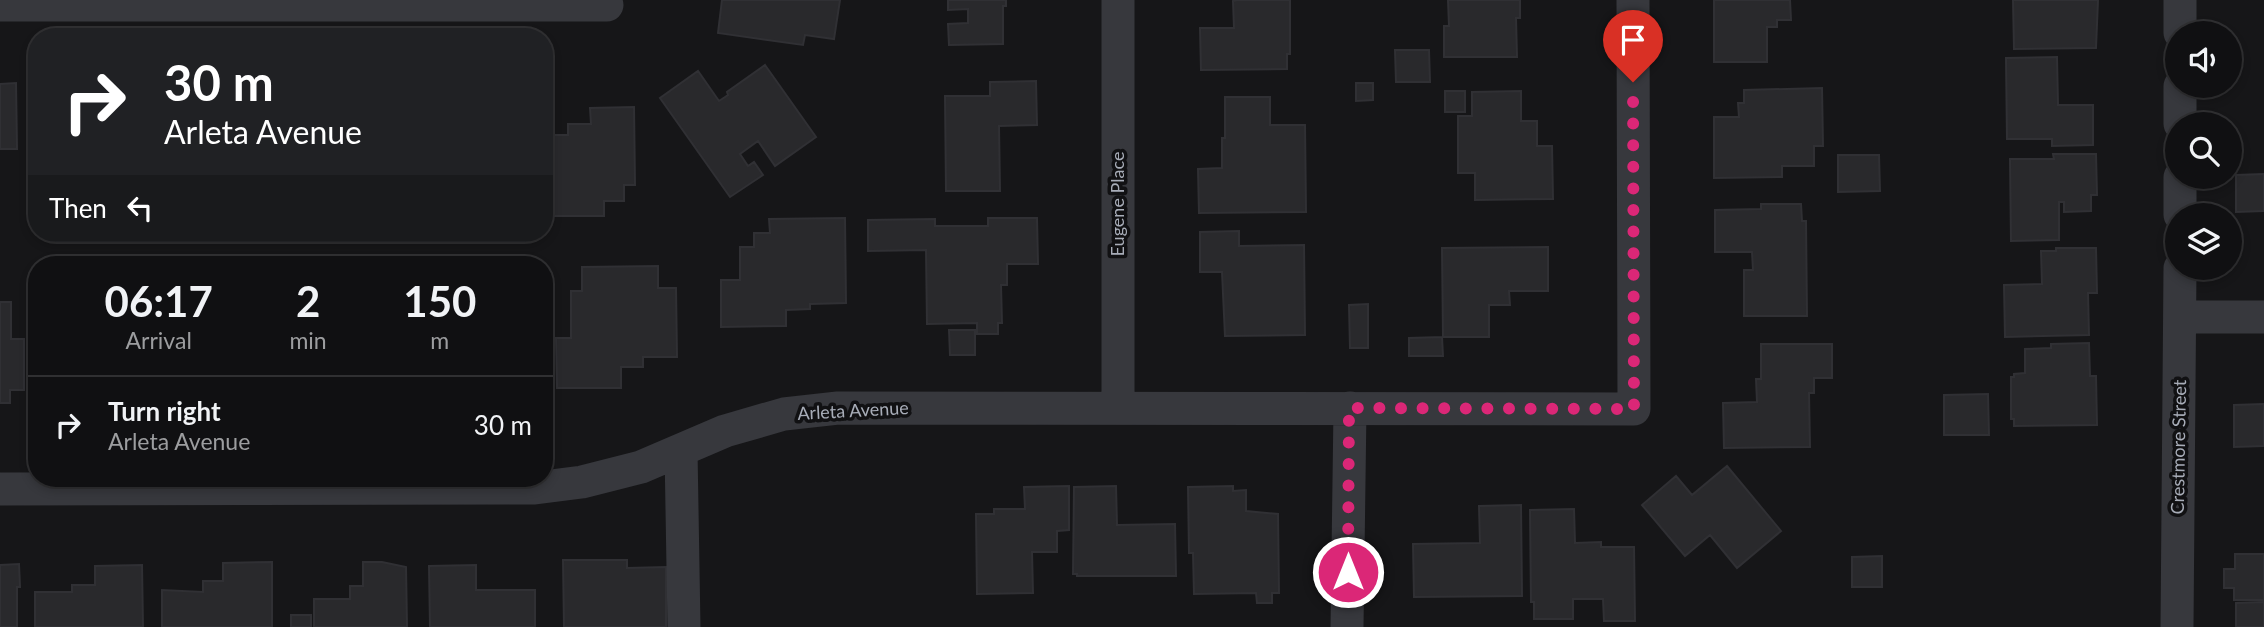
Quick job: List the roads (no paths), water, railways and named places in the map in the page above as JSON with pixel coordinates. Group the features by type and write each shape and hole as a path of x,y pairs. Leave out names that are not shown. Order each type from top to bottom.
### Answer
{"street":[{"name":"Eugene Place","path":"1118,0 1118,408"},
{"name":"Arleta Avenue","path":"553,486 582,482 641,467 725,431 784,414 838,408 1634,409 1633,0"},
{"path":"2180,0 2180,21"},
{"path":"0,5 607,5"},
{"name":"Crestmore Street","path":"2177,627 2180,280"},
{"path":"2180,317 2264,317"},
{"path":"1347,627 1349,408"},
{"path":"681,450 684,627"},
{"name":"Arleta Avenue","path":"0,489 543,487"}]}
